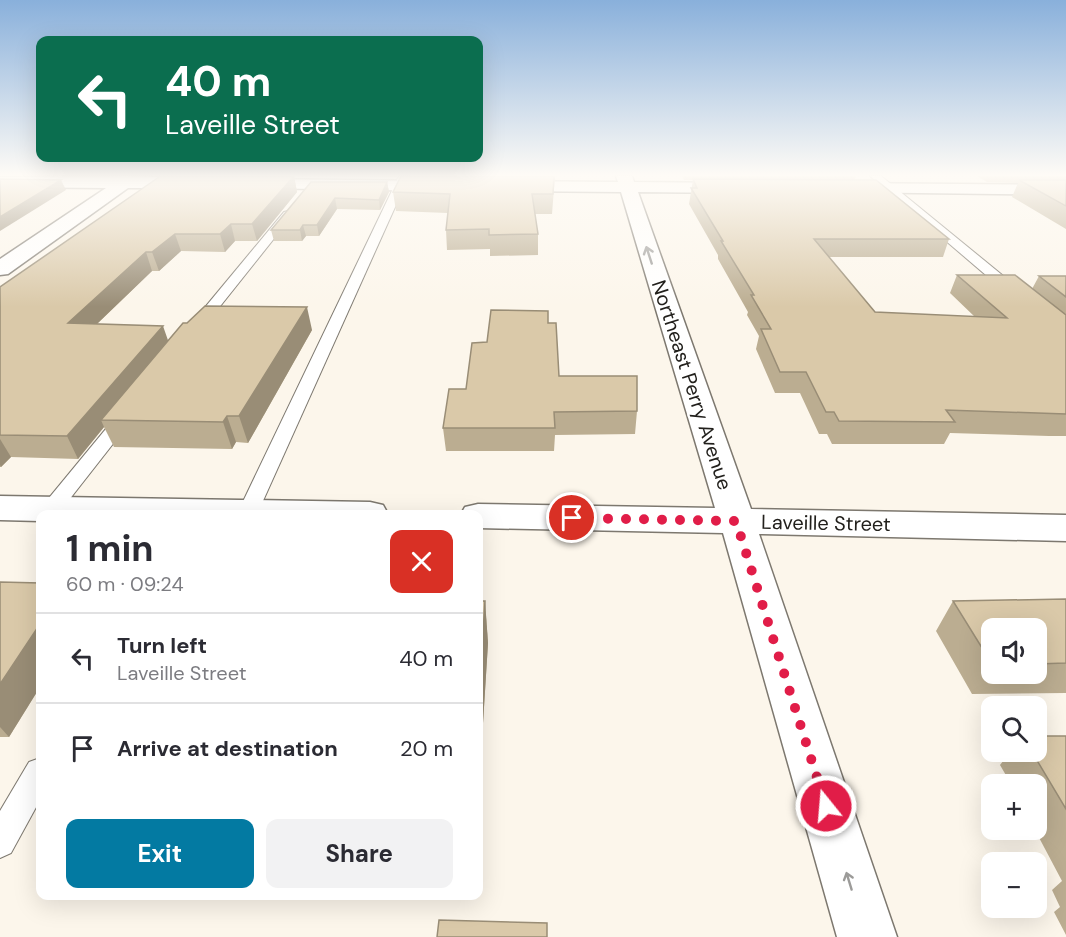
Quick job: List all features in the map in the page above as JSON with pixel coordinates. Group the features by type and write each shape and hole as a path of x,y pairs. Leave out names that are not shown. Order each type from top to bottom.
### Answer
{"street":[{"path":"0,269 70,220"},
{"name":"Northeast Perry Avenue","path":"637,220 736,521 867,937"},
{"path":"0,508 86,510"},
{"name":"Laveille Street","path":"483,516 1066,528"}],"lane":[{"path":"185,342 283,220"},
{"path":"249,510 384,220"},
{"path":"927,220 1022,298"},
{"path":"51,509 133,407"},
{"path":"0,842 36,779"}],"building":[{"path":"97,220 256,220 252,224 231,224 220,234 175,234 152,252 146,252 68,323 163,326 67,436 0,435 0,287"},
{"path":"280,220 321,220 317,225 303,225 300,230 271,230"},
{"path":"447,220 536,220 538,234 489,235 489,229 446,230"},
{"path":"710,220 925,220 949,239 814,239 875,312 1007,318 957,275 1015,275 1066,315 1066,414 946,410 955,422 839,421 834,412 826,412 806,372 780,372 761,329 771,329 751,295 754,295 721,241 723,241"},
{"path":"1039,276 1066,276 1066,297"},
{"path":"205,306 307,307 239,416 227,416 223,422 101,420 183,323 187,323"},
{"path":"491,310 548,311 548,323 556,323 559,376 637,376 637,411 554,412 555,428 443,428 449,389 466,389 472,343 487,342"},
{"path":"0,582 36,583 36,630 0,684"},
{"path":"1066,599 1066,663 1047,664 1047,618 981,618 981,646 953,601"},
{"path":"483,601 485,601 483,633"},
{"path":"1047,736 1066,736 1066,809 1038,762 1047,762"},
{"path":"439,920 547,923 547,937 437,937"}],"route":[{"path":"572,518 736,521 826,806"}]}
